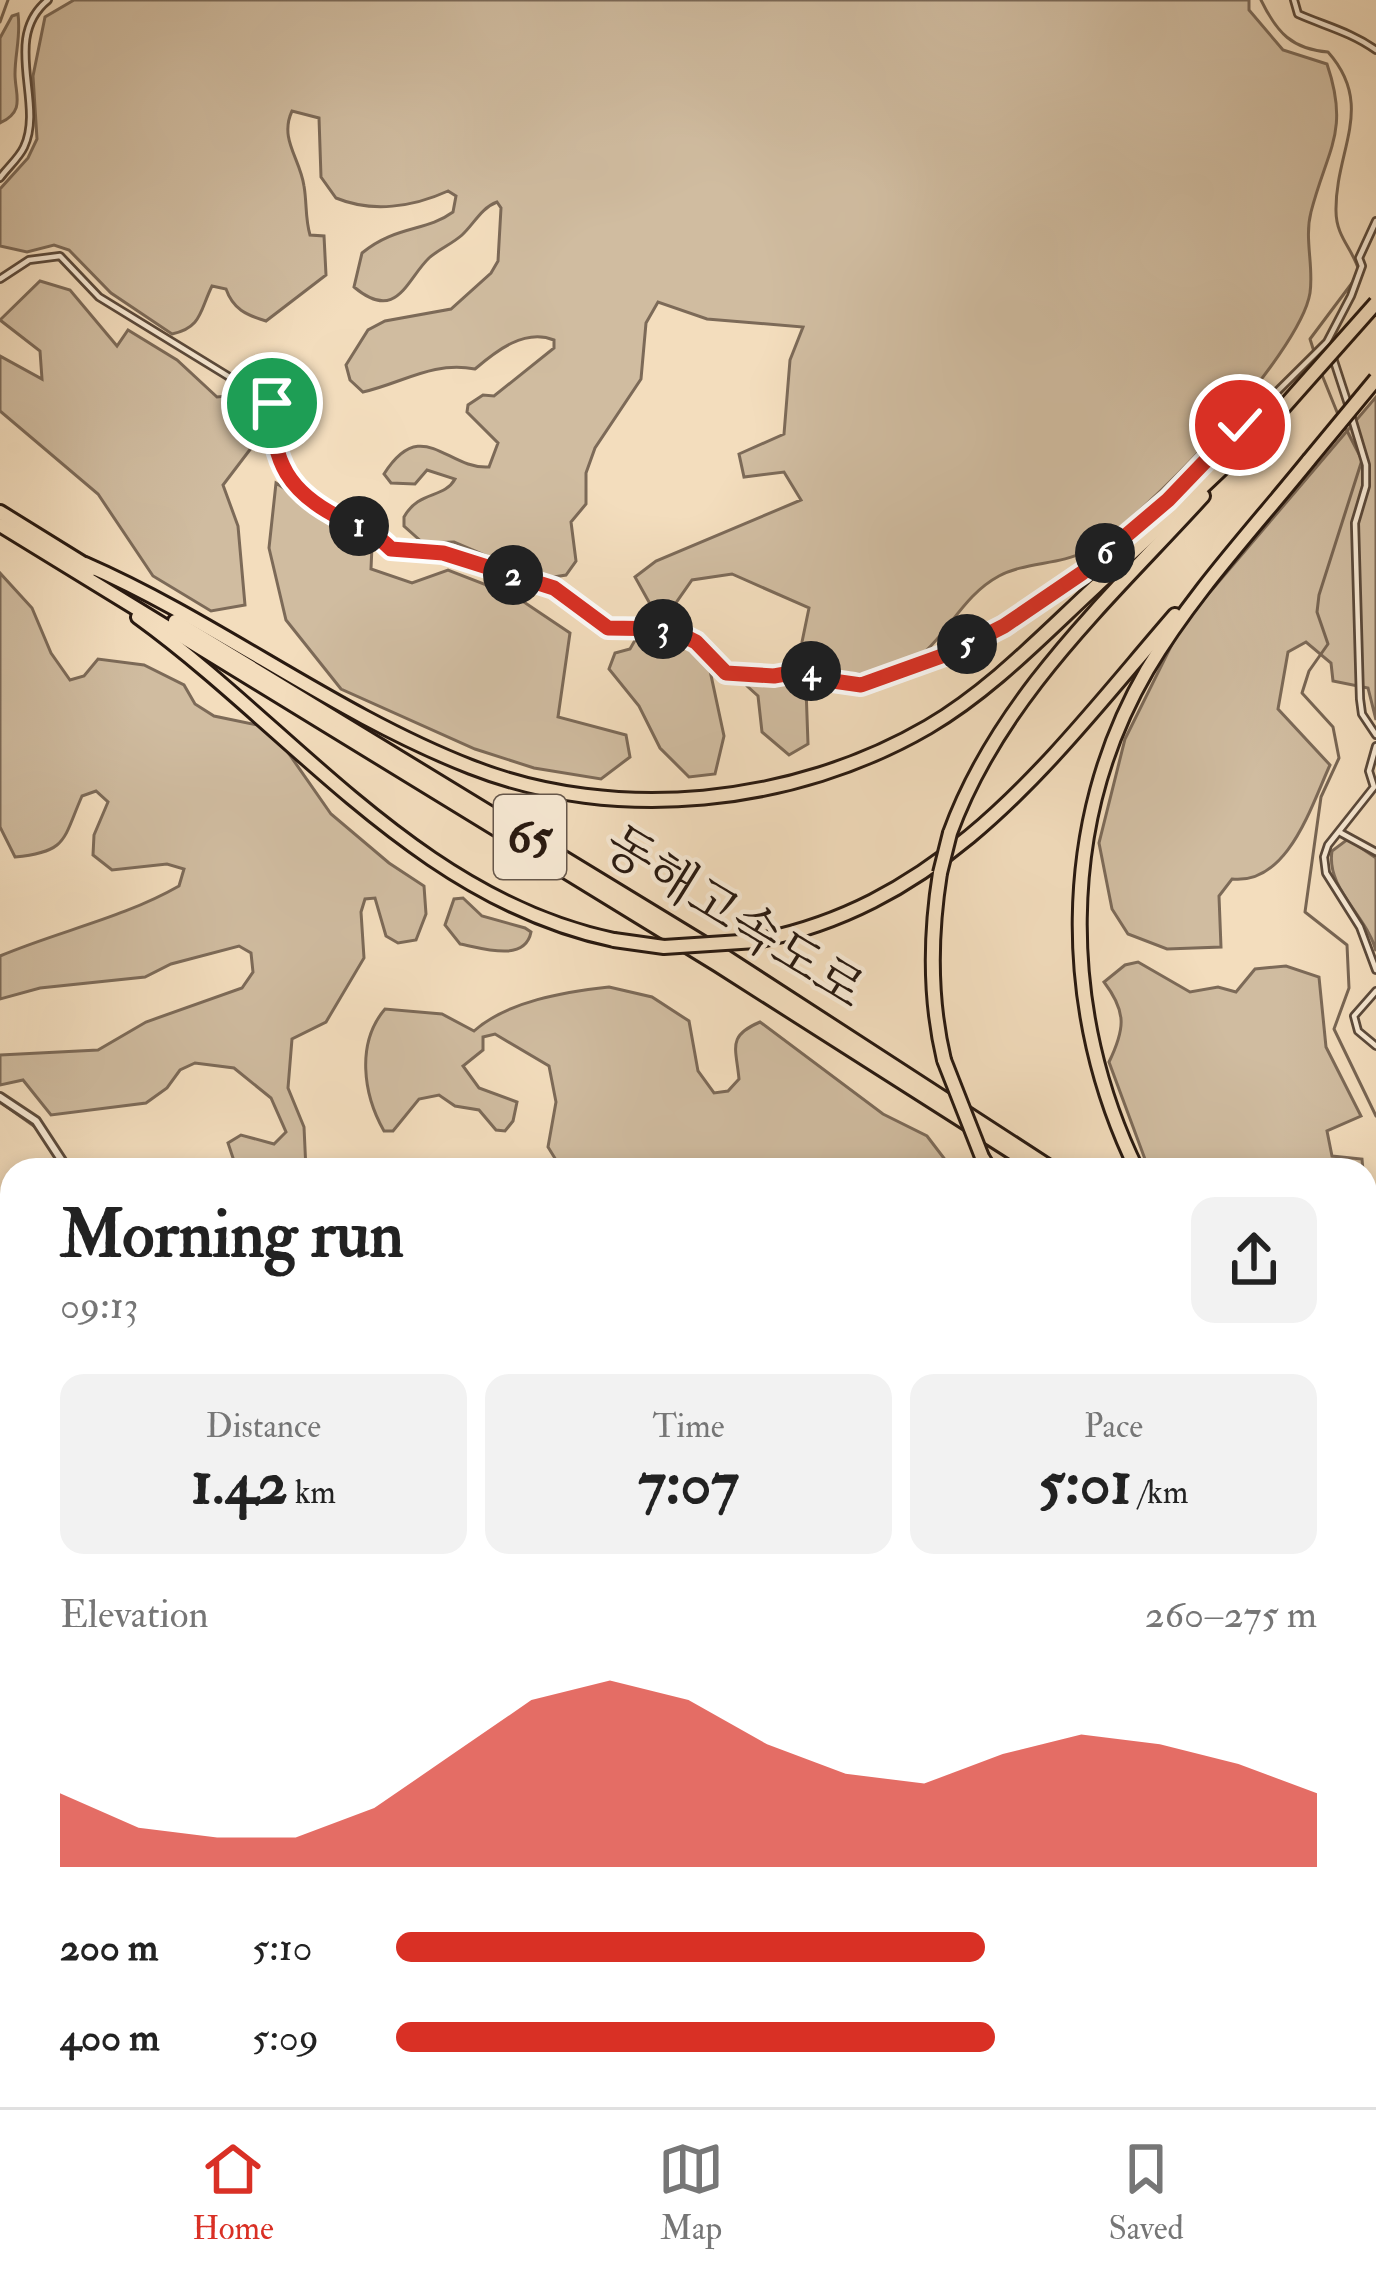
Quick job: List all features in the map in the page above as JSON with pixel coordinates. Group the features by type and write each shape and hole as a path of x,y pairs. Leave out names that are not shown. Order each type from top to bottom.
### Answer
{"highway":[{"path":"984,1158 944,1060 933,994 932,948 940,873 950,833 978,767 1020,701 1376,303"},
{"path":"1132,1158 1092,1054 1080,974 1078,912 1083,862 1101,781 1121,723 1157,654 1376,379"},
{"path":"85,564 391,730 485,772 578,795 643,800 711,797 800,778 873,754 971,699 1274,418"},
{"path":"49,554 207,669 433,862 512,909 614,940 703,947 820,926 875,903 922,875 972,836 1064,744 1310,460"},
{"name":"동해고속도로","path":"0,512 718,952 1036,1158"},
{"name":"동해고속도로","path":"0,525 718,965 1021,1158"}],"street":[{"path":"0,178 26,145 25,44 28,25 48,0"},
{"path":"1294,0 1298,14 1338,32 1353,33 1376,50"},
{"path":"0,278 29,260 60,256 99,297 230,378 256,381 267,389 275,451 294,490 379,536 391,549 443,553 554,588 608,628 670,629 696,642 726,673 774,676 808,670 833,681 861,685 953,652 1004,626 1082,573 1168,500 1327,342 1351,296 1362,266 1359,257 1376,221"},
{"path":"1327,342 1366,465 1366,486 1355,523 1358,660 1362,714 1376,735"},
{"path":"1376,746 1369,771 1374,788 1328,844 1326,873 1360,927 1376,970"},
{"path":"1341,833 1376,852"},
{"path":"1376,991 1354,1016 1358,1031 1376,1046"},
{"path":"0,1097 37,1121 60,1158"}],"shaded area":[{"path":"74,0 1249,0 1249,10 1283,50 1327,64 1334,87 1334,140 1309,222 1310,293 1300,321 1249,394 1179,473 1111,534 1076,556 999,576 970,599 909,664 878,675 829,672 802,642 809,608 732,574 692,580 666,617 654,611 635,577 656,561 801,500 784,472 744,477 739,454 784,434 790,360 803,327 707,319 658,302 646,323 641,379 595,448 586,473 586,504 571,522 576,561 566,575 541,579 454,542 423,543 404,526 404,517 417,502 444,490 455,479 427,470 415,484 391,483 384,474 398,457 423,446 489,467 498,443 467,412 468,405 483,395 494,396 554,348 554,340 522,339 475,369 431,370 363,392 350,380 346,365 368,330 385,321 451,309 491,273 498,261 501,208 497,202 486,208 462,235 429,258 399,294 381,301 369,297 354,287 362,253 453,212 456,196 448,191 421,201 378,207 336,198 321,177 319,118 292,111 289,140 302,176 310,235 324,236 326,275 266,321 241,310 226,289 212,286 195,323 172,334 111,293 69,250 54,245 27,252 0,246 0,189 28,158 37,139 33,76 45,17"},
{"path":"18,14 17,102 13,113 0,123 0,38"},
{"path":"40,281 70,290 117,346 128,330 177,360 217,397 249,394 262,412 255,443 223,485 238,526 245,605 211,611 153,576 98,494 0,411 0,356 42,379 40,351 0,320"},
{"path":"1376,397 1376,720 1368,688 1333,681 1331,663 1306,642 1288,652 1278,709 1330,765 1295,840 1268,869 1252,878 1232,879 1219,896 1221,947 1167,949 1128,934 1112,909 1099,843 1125,739 1181,626"},
{"path":"276,483 372,546 371,569 412,583 448,570 515,596 570,633 558,717 626,735 630,757 601,779 534,768 475,749 341,689 286,620 269,548"},
{"path":"0,573 32,608 51,653 70,680 84,676 98,659 144,665 184,685 195,704 214,716 262,726 280,741 331,814 424,886 426,914 416,940 398,943 386,936 375,898 365,899 361,912 364,958 326,1022 292,1039 288,1088 304,1127 305,1158 233,1158 228,1143 241,1135 274,1144 286,1132 271,1098 234,1068 195,1063 180,1070 167,1088 146,1103 51,1115 23,1080 0,1085 0,1055 98,1050 146,1022 242,988 253,972 251,953 239,946 171,964 145,977 40,988 0,999 0,956 158,897 179,886 184,869 167,864 112,870 93,855 94,835 108,802 96,791 82,796 61,841 45,851 15,857 0,827"},
{"path":"649,631 691,644 709,666 724,736 715,774 689,777 660,748 639,706 609,669 615,653 630,649 638,635"},
{"path":"795,676 806,688 808,744 789,755 762,732 758,696 747,686 748,680 769,683"},
{"path":"1348,839 1376,858 1376,951 1332,865 1332,851"},
{"path":"463,898 482,916 531,932 527,942 502,951 460,944 445,925 454,899"},
{"path":"1138,962 1190,992 1218,987 1236,992 1255,969 1286,966 1319,977 1326,1047 1361,1116 1327,1131 1332,1156 1352,1158 1145,1158 1109,1062 1121,1021 1104,982 1125,965"},
{"path":"609,987 652,997 689,1021 698,1071 714,1093 728,1091 739,1079 738,1038 760,1022 883,1114 927,1136 944,1158 555,1158 548,1147 556,1102 549,1066 495,1034 483,1037 483,1050 463,1066 479,1088 517,1102 505,1131 496,1130 479,1110 455,1106 439,1095 419,1099 393,1131 384,1131 367,1085 366,1053 385,1009 442,1014 474,1031 503,1012 555,995"}],"waterway":[{"path":"0,22 8,0"},
{"path":"1261,0 1287,37 1328,52 1349,91 1350,129 1336,211 1359,271"},
{"path":"1317,361 1310,339 1355,279"},
{"path":"1320,370 1339,417"},
{"path":"1344,425 1362,460 1319,595 1317,612 1328,644 1309,671 1302,693 1333,727 1339,758 1321,797 1305,912 1347,945 1349,988 1334,1029 1376,1116"},
{"path":"0,1102 38,1129"},
{"path":"52,1152 55,1158"}],"route":[{"path":"272,403 275,451 294,490 379,536 391,549 443,553 554,588 608,628 670,629 696,642 726,673 774,676 808,670 833,681 861,685 953,652 1004,626 1082,573 1168,500 1240,425"}]}
